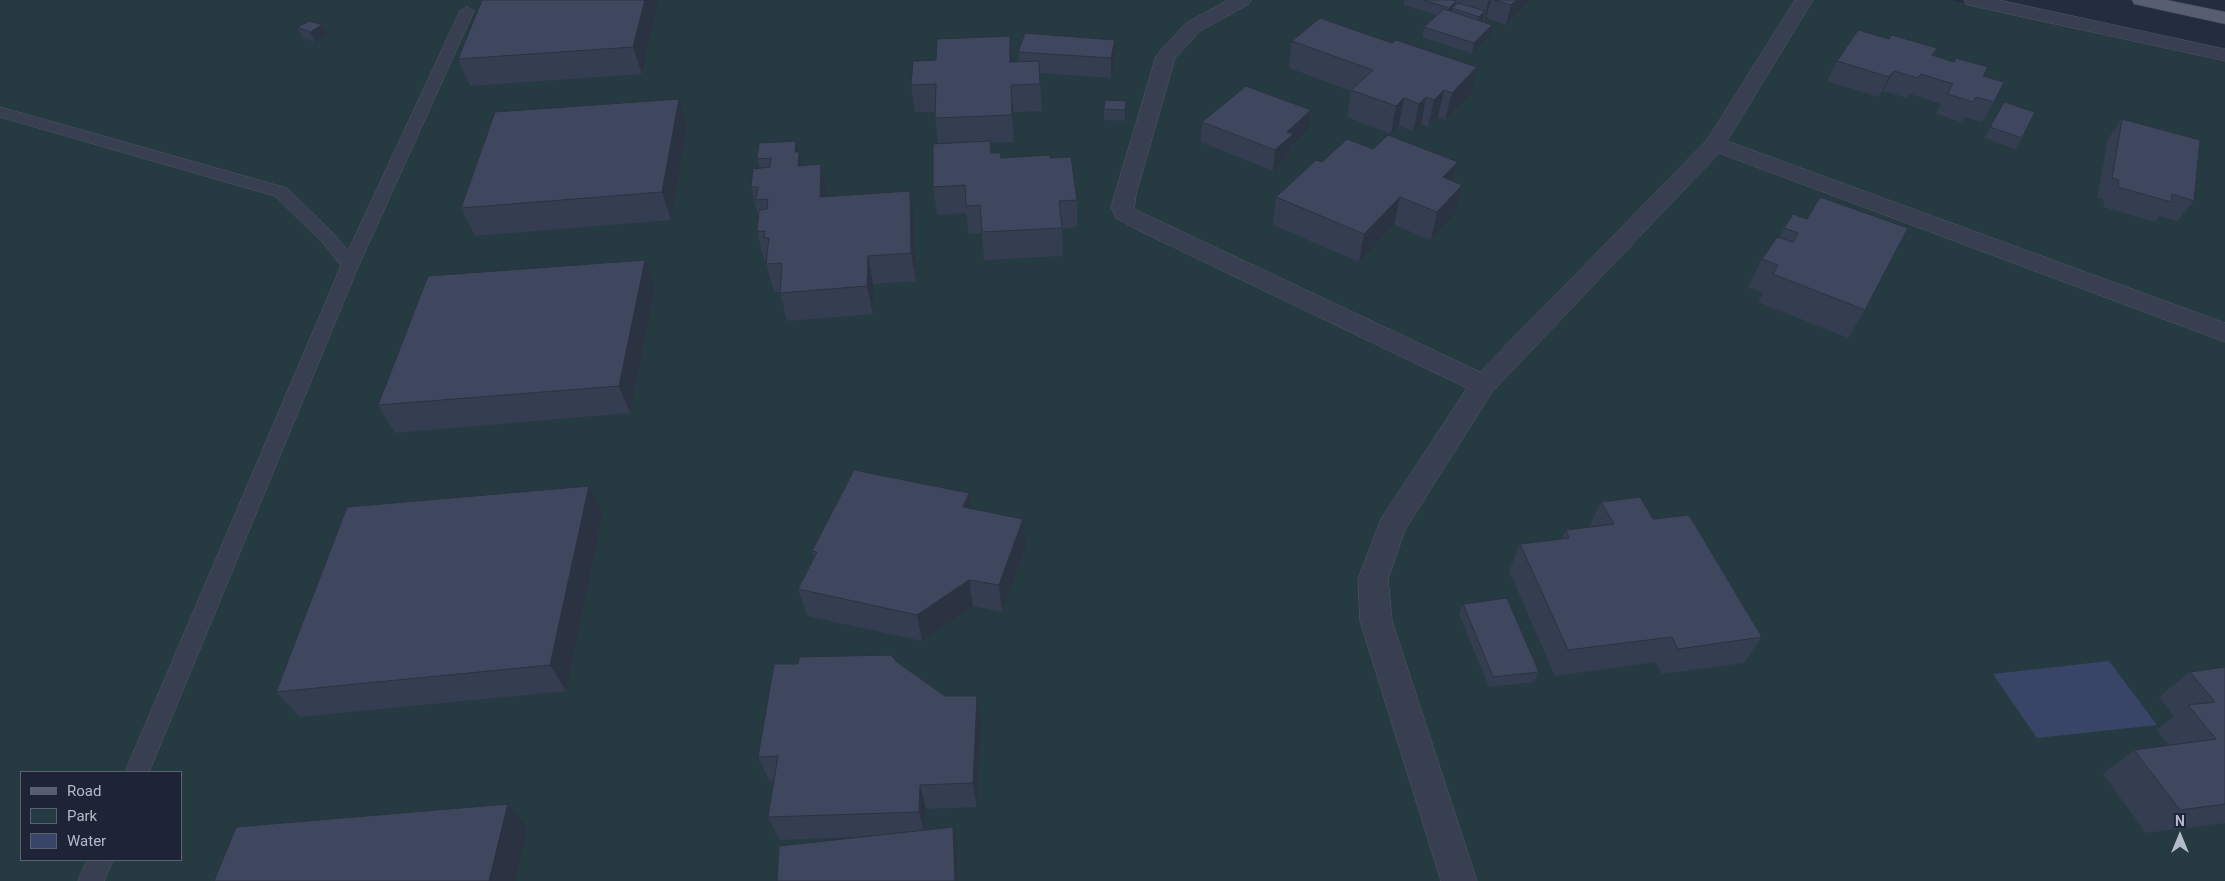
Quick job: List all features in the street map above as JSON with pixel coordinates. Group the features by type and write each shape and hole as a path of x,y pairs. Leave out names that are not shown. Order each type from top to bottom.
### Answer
{"main road":[{"path":"2141,0 2225,18"}],"street":[{"path":"1242,0 1193,27 1166,56 1122,207 1124,213 1483,385"},
{"path":"1459,881 1376,621 1373,579 1391,527 1483,385 1715,144 1804,0"},
{"path":"1973,0 2225,55"},
{"path":"1715,144 2155,305 2225,333"}],"lane":[{"path":"137,771 350,265 467,11"},
{"path":"0,112 281,192 329,239 350,265"},
{"path":"91,881 100,861"}],"green space":[{"path":"0,0 1949,0 2225,62 2225,881 0,881"}],"water":[{"path":"2109,661 2157,725 2037,738 1993,674"}],"building":[{"path":"482,0 645,0 633,47 458,59"},
{"path":"1423,0 1452,0 1456,1 1449,8"},
{"path":"1494,0 1517,0 1511,5"},
{"path":"1458,3 1485,11 1479,17 1452,8"},
{"path":"1444,9 1492,25 1474,43 1424,27"},
{"path":"1320,18 1392,43 1396,40 1477,67 1452,93 1444,90 1434,100 1426,97 1419,104 1404,98 1396,106 1351,90 1373,70 1292,41"},
{"path":"310,21 322,25 310,32 297,27"},
{"path":"1858,30 1889,39 1892,35 1937,48 1932,55 1954,62 1956,58 1988,67 1983,76 2004,82 1994,102 1976,97 1973,102 1947,94 1953,84 1921,74 1918,78 1894,71 1889,77 1837,61"},
{"path":"1025,33 1115,40 1111,58 1018,52"},
{"path":"1010,36 1010,62 1039,61 1040,84 1011,85 1012,115 935,118 936,84 911,85 913,61 936,60 937,39"},
{"path":"1246,86 1311,110 1287,132 1293,134 1275,150 1202,122"},
{"path":"679,99 662,192 461,208 495,112"},
{"path":"1105,100 1126,101 1125,110 1104,109"},
{"path":"2004,102 2035,112 2022,138 1990,127"},
{"path":"2122,119 2200,140 2194,201 2172,194 2171,202 2118,187 2119,180 2112,178"},
{"path":"1388,135 1458,162 1443,177 1462,185 1437,212 1400,197 1364,234 1276,197 1316,160 1322,162 1347,139 1373,149"},
{"path":"796,141 795,152 799,152 798,166 821,164 820,197 910,191 911,253 868,256 867,286 780,293 782,263 766,264 769,238 764,238 765,231 757,232 759,210 767,209 768,199 756,200 758,187 751,187 753,169 770,167 771,158 757,159 759,143"},
{"path":"990,141 991,153 1000,153 1001,158 1050,155 1050,158 1071,157 1077,200 1059,201 1062,228 982,232 980,205 966,206 965,185 933,187 933,144"},
{"path":"1820,197 1908,228 1865,310 1773,274 1778,265 1762,259 1777,237 1793,242 1798,233 1784,228 1793,214 1807,219"},
{"path":"645,260 619,386 378,405 428,276"},
{"path":"854,470 969,493 963,507 1023,519 999,585 969,580 917,615 798,589 817,552 812,551"},
{"path":"589,486 550,665 276,692 347,507"},
{"path":"1640,497 1653,519 1689,515 1762,637 1678,649 1672,637 1568,650 1520,544 1569,538 1566,530 1614,524 1601,502"},
{"path":"1507,598 1539,672 1493,677 1463,604"},
{"path":"891,655 897,662 945,696 977,696 973,783 920,785 919,812 768,817 778,756 758,757 774,664 798,664 799,657"},
{"path":"2225,667 2225,804 2180,810 2134,750 2216,739 2188,705 2215,702 2190,672"},
{"path":"508,804 489,881 214,881 236,827"},
{"path":"953,827 955,881 777,881 779,846"}]}
